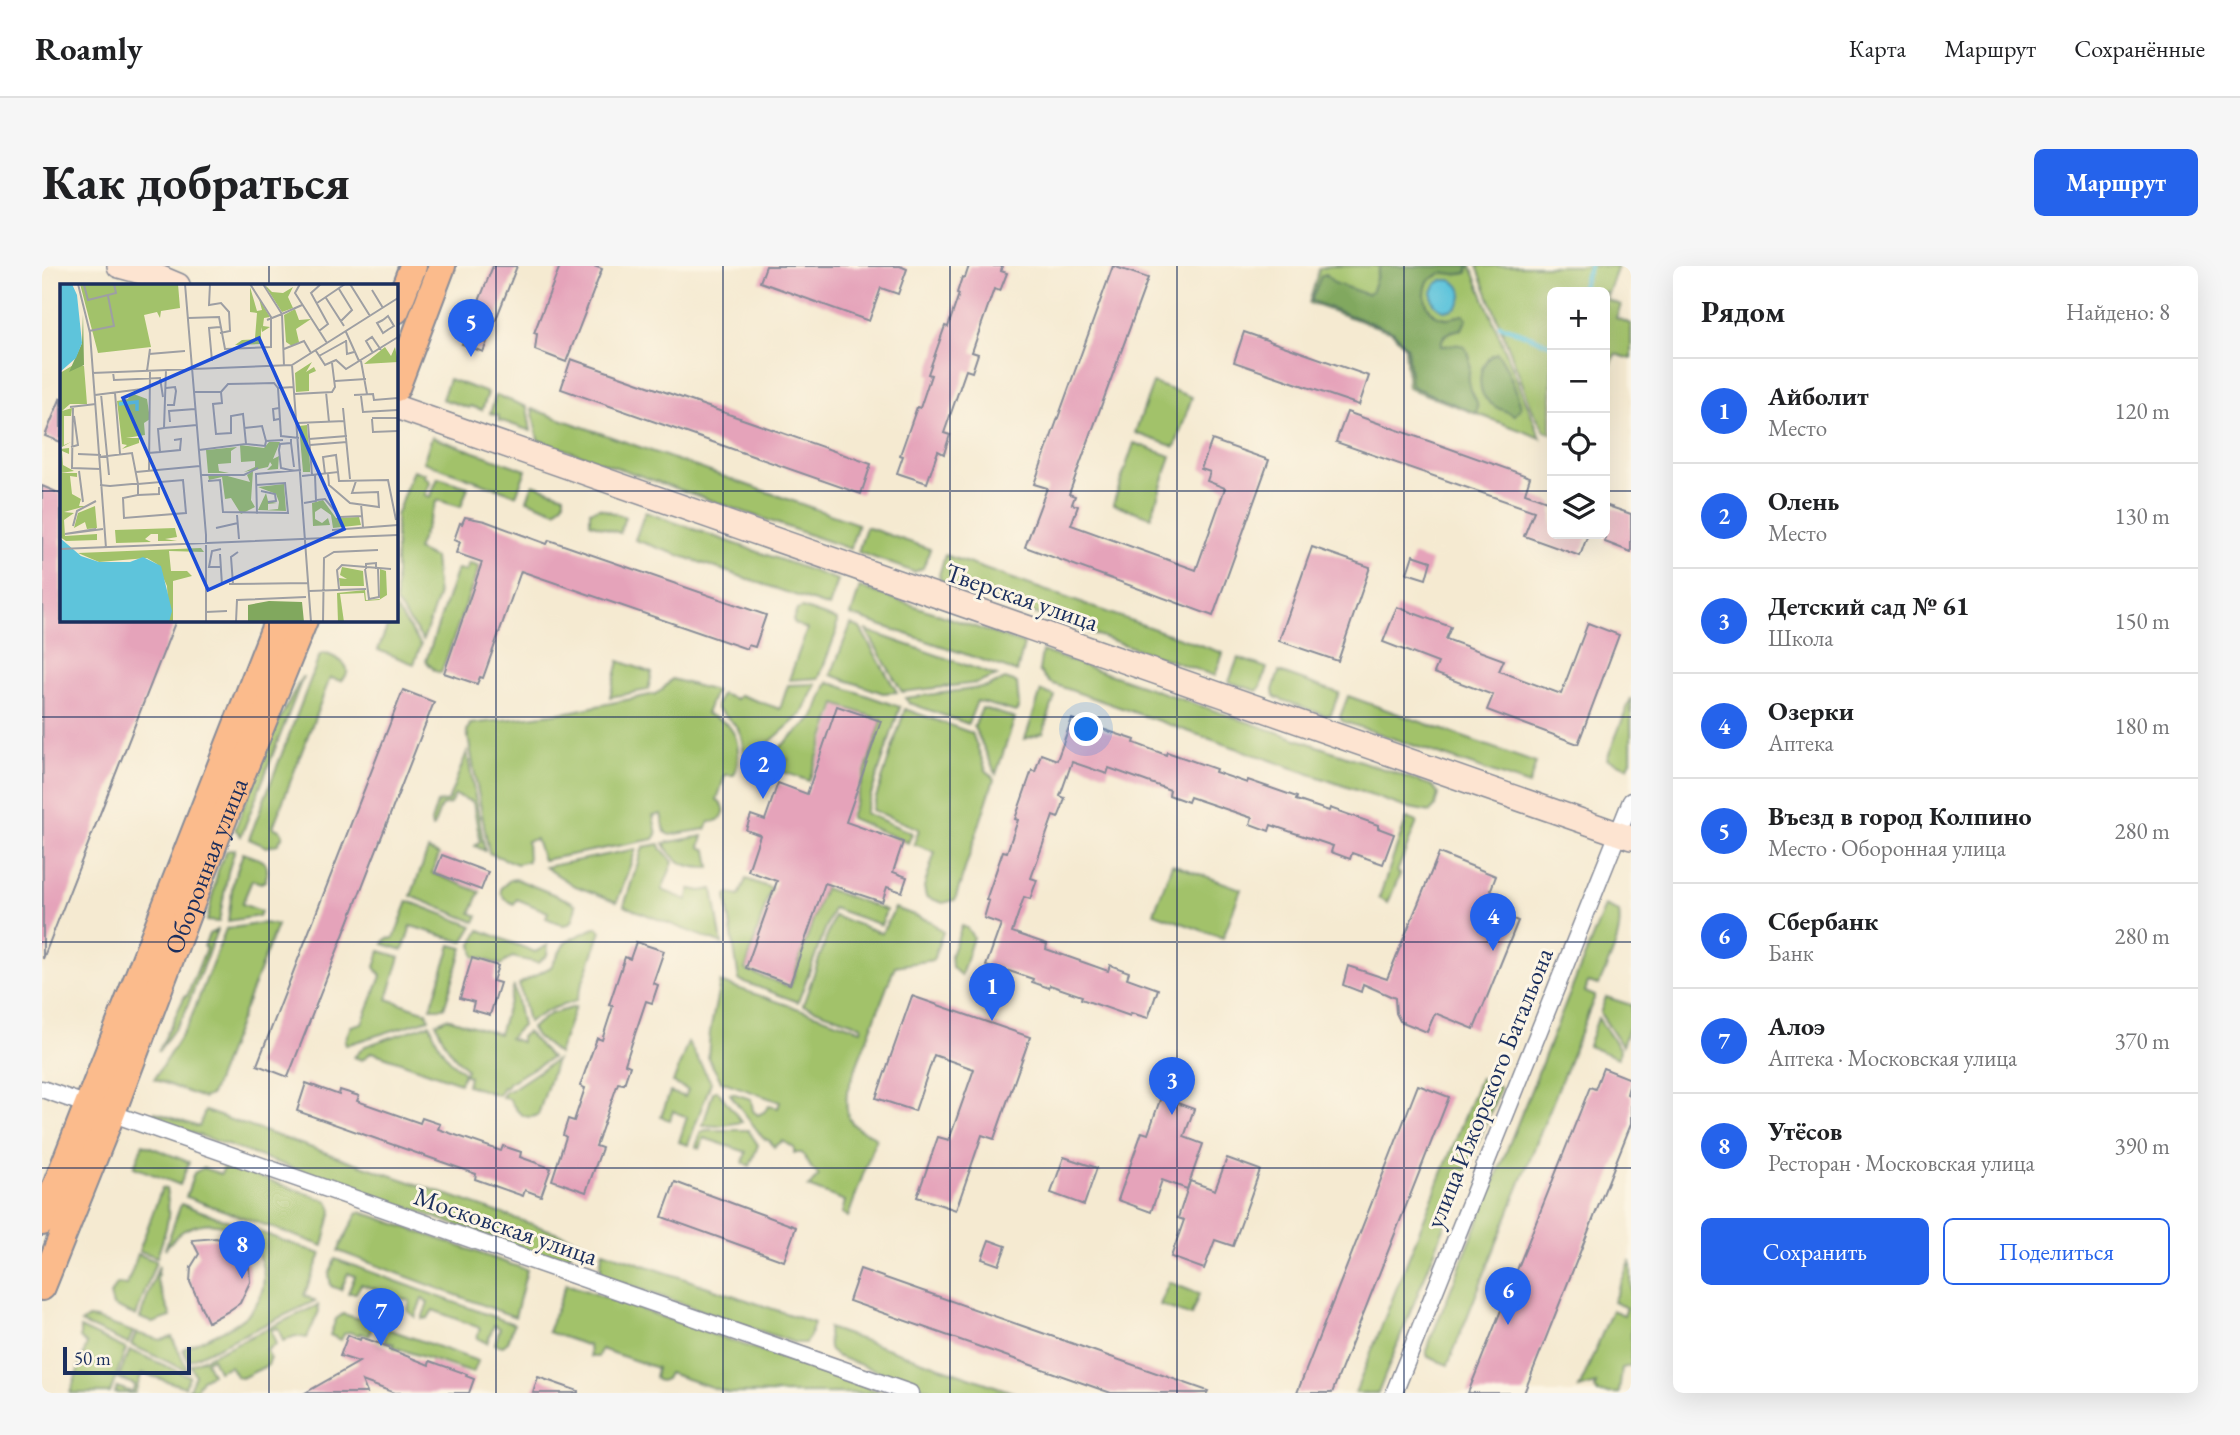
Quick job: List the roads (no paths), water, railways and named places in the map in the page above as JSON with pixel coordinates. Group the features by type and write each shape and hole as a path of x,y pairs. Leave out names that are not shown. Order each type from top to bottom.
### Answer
{"main road":[{"path":"119,266 176,284"},
{"path":"397,308 414,266"},
{"path":"397,385 442,266"},
{"name":"Тверская улица","path":"397,407 1625,836"},
{"name":"Оборонная улица","path":"99,1110 278,621"},
{"name":"Оборонная улица","path":"99,1110 217,835 304,621"},
{"path":"42,1222 99,1110"},
{"path":"42,1287 99,1110"}],"street":[{"name":"улица Ижорского Батальона","path":"1394,1393 1625,836 1631,801"},
{"name":"Московская улица","path":"42,1089 909,1393"}],"water":[{"path":"1447,280 1458,284 1462,295 1458,306 1447,310 1436,306 1432,295 1436,284"}],"waterway":[{"path":"1582,287 1590,266"},
{"path":"1500,325 1547,343"}],"place":[{"name":"Въезд в город Колпино","path":"471,357"},
{"name":"Олень","path":"763,799"},
{"name":"Озерки","path":"1493,951"},
{"name":"Айболит","path":"992,1021"},
{"name":"Детский сад № 61","path":"1172,1115"},
{"name":"Утёсов","path":"242,1279"},
{"name":"Сбербанк","path":"1508,1325"},
{"name":"Алоэ","path":"381,1346"}]}
